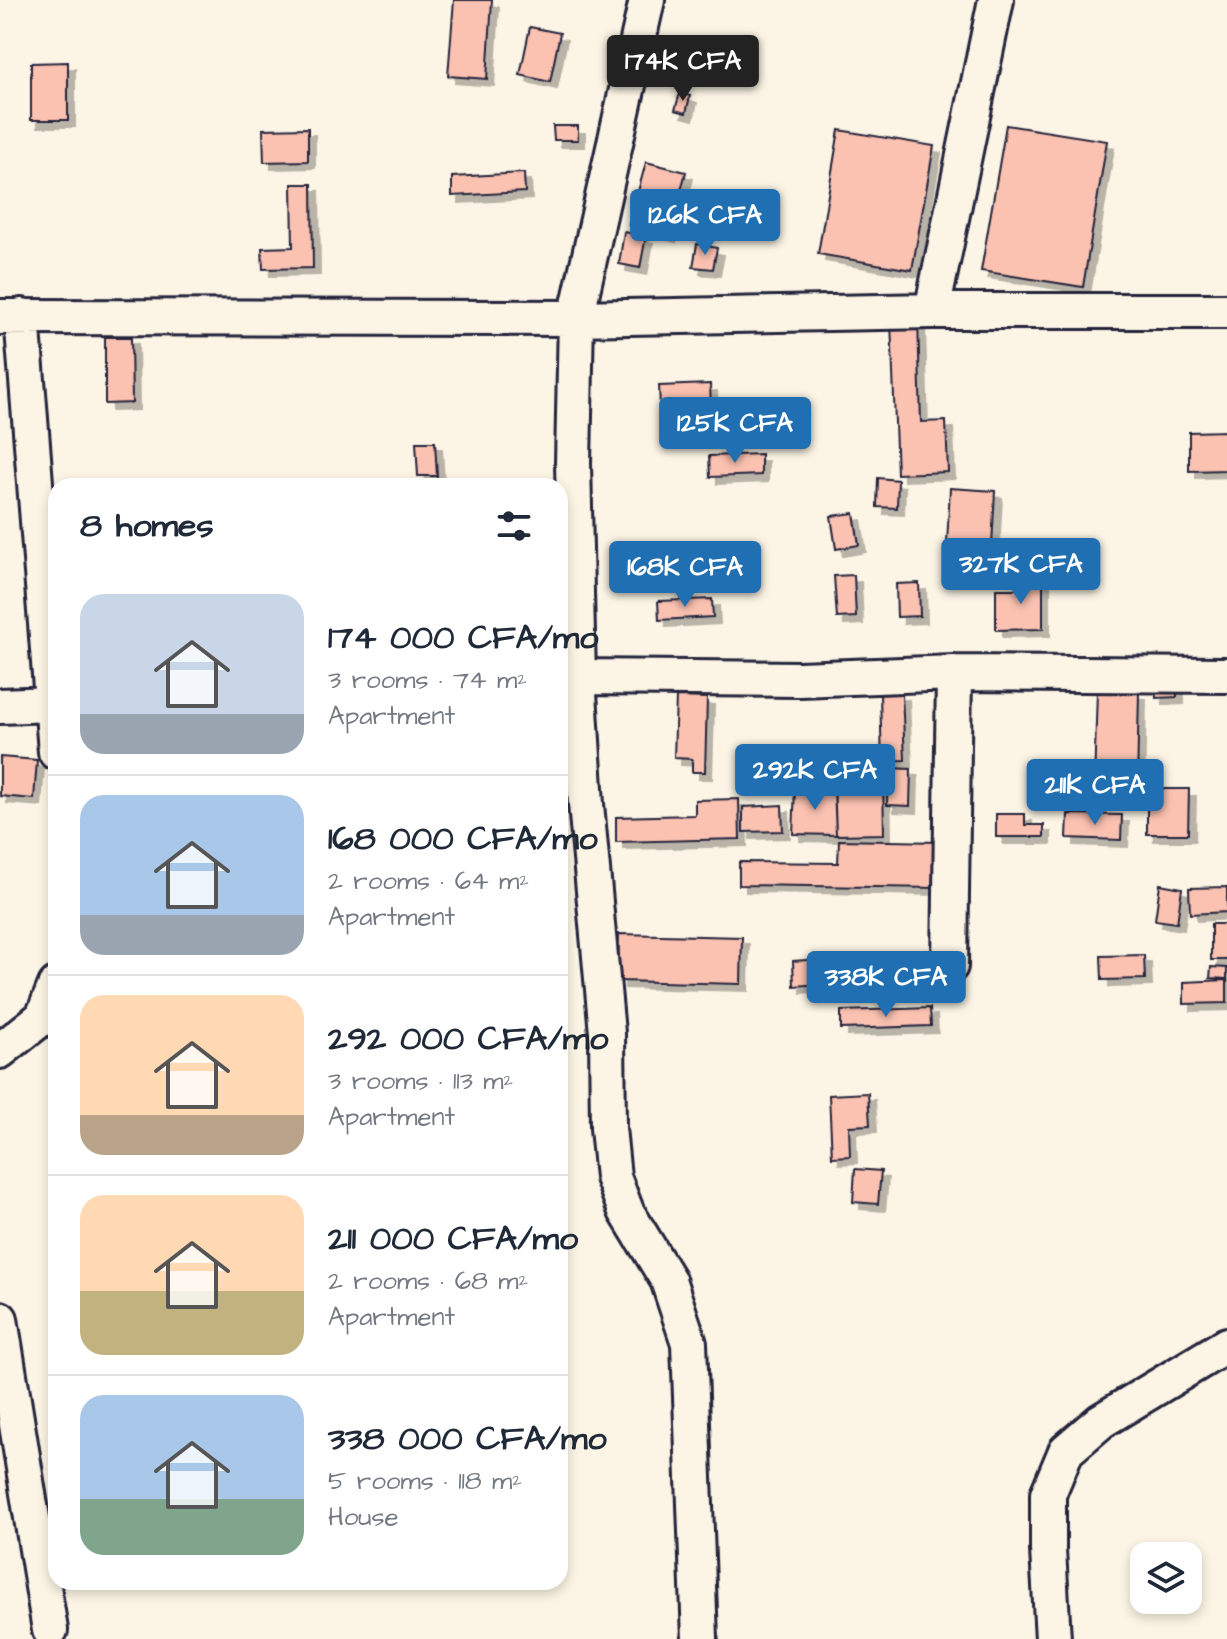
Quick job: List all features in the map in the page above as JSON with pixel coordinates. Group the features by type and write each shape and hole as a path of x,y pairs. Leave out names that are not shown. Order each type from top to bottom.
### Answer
{"street":[{"path":"647,0 576,318 573,463 578,677 607,1033 608,1128 613,1177 626,1211 668,1280 689,1343 695,1438 700,1639"},
{"path":"932,311 996,0"},
{"path":"48,666 11,316 576,318 932,311 1227,311"},
{"path":"578,677 799,679 954,673 1227,675"},
{"path":"950,966 954,673"},
{"path":"0,706 48,704"},
{"path":"0,1051 43,1017 48,1005"},
{"path":"0,1319 50,1630"},
{"path":"1053,1639 1048,1494 1066,1451 1101,1421 1227,1345"}],"building":[{"path":"454,0 492,0 487,79 448,76"},
{"path":"530,27 560,33 550,82 520,75"},
{"path":"68,62 68,120 31,120 31,63"},
{"path":"680,93 690,96 686,113 675,110"},
{"path":"1006,125 1107,141 1083,287 981,271"},
{"path":"553,126 578,126 578,140 554,140"},
{"path":"308,128 308,161 264,162 263,129"},
{"path":"839,130 934,146 912,270 818,254"},
{"path":"646,162 686,172 669,235 629,225"},
{"path":"524,173 525,192 452,196 452,177"},
{"path":"292,184 312,184 313,268 263,269 262,248 293,247"},
{"path":"624,232 646,236 640,268 619,264"},
{"path":"697,244 717,248 713,269 693,267"},
{"path":"918,320 921,422 946,421 948,472 897,474 891,321"},
{"path":"105,337 131,337 132,403 105,404"},
{"path":"710,384 711,405 660,408 659,386"},
{"path":"1227,431 1227,470 1189,471 1189,432"},
{"path":"416,442 435,442 437,476 418,476"},
{"path":"761,454 761,475 710,477 709,456"},
{"path":"878,478 898,480 897,508 877,507"},
{"path":"950,488 995,491 992,545 947,543"},
{"path":"854,513 859,545 836,549 831,516"},
{"path":"854,575 856,617 837,618 834,576"},
{"path":"1025,576 1043,576 1043,629 996,630 996,589 1025,589"},
{"path":"919,583 920,616 897,617 896,584"},
{"path":"712,599 713,617 659,620 658,601"},
{"path":"1177,682 1177,697 1156,698 1155,683"},
{"path":"1097,691 1139,692 1137,785 1094,784"},
{"path":"902,693 905,760 882,761 880,694"},
{"path":"676,697 707,698 705,772 692,772 692,759 674,758"},
{"path":"0,757 37,760 34,799 0,796"},
{"path":"888,768 911,769 910,806 887,805"},
{"path":"1089,769 1090,789 1053,791 1052,771"},
{"path":"883,778 884,834 836,835 834,779"},
{"path":"795,788 834,788 836,835 793,834"},
{"path":"1147,789 1189,789 1188,834 1147,834"},
{"path":"739,799 740,839 616,842 616,817 695,815 695,800"},
{"path":"782,805 783,831 743,832 743,807"},
{"path":"996,814 1025,814 1025,825 1044,825 1044,837 996,837"},
{"path":"1068,814 1122,815 1121,840 1067,838"},
{"path":"839,840 939,842 938,888 739,885 739,862 838,863"},
{"path":"1160,884 1182,888 1177,923 1155,920"},
{"path":"1227,887 1227,912 1190,914 1189,888"},
{"path":"1211,924 1227,924 1227,960 1211,960"},
{"path":"619,934 742,937 741,984 618,981"},
{"path":"1144,955 1145,979 1102,980 1101,956"},
{"path":"850,957 851,982 794,986 793,961"},
{"path":"1211,967 1227,968 1227,979 1210,978"},
{"path":"1227,980 1227,1003 1184,1004 1184,982"},
{"path":"930,1008 931,1026 841,1029 841,1011"},
{"path":"868,1093 870,1125 849,1126 850,1156 832,1157 829,1095"},
{"path":"855,1169 881,1171 878,1204 853,1202"}]}
